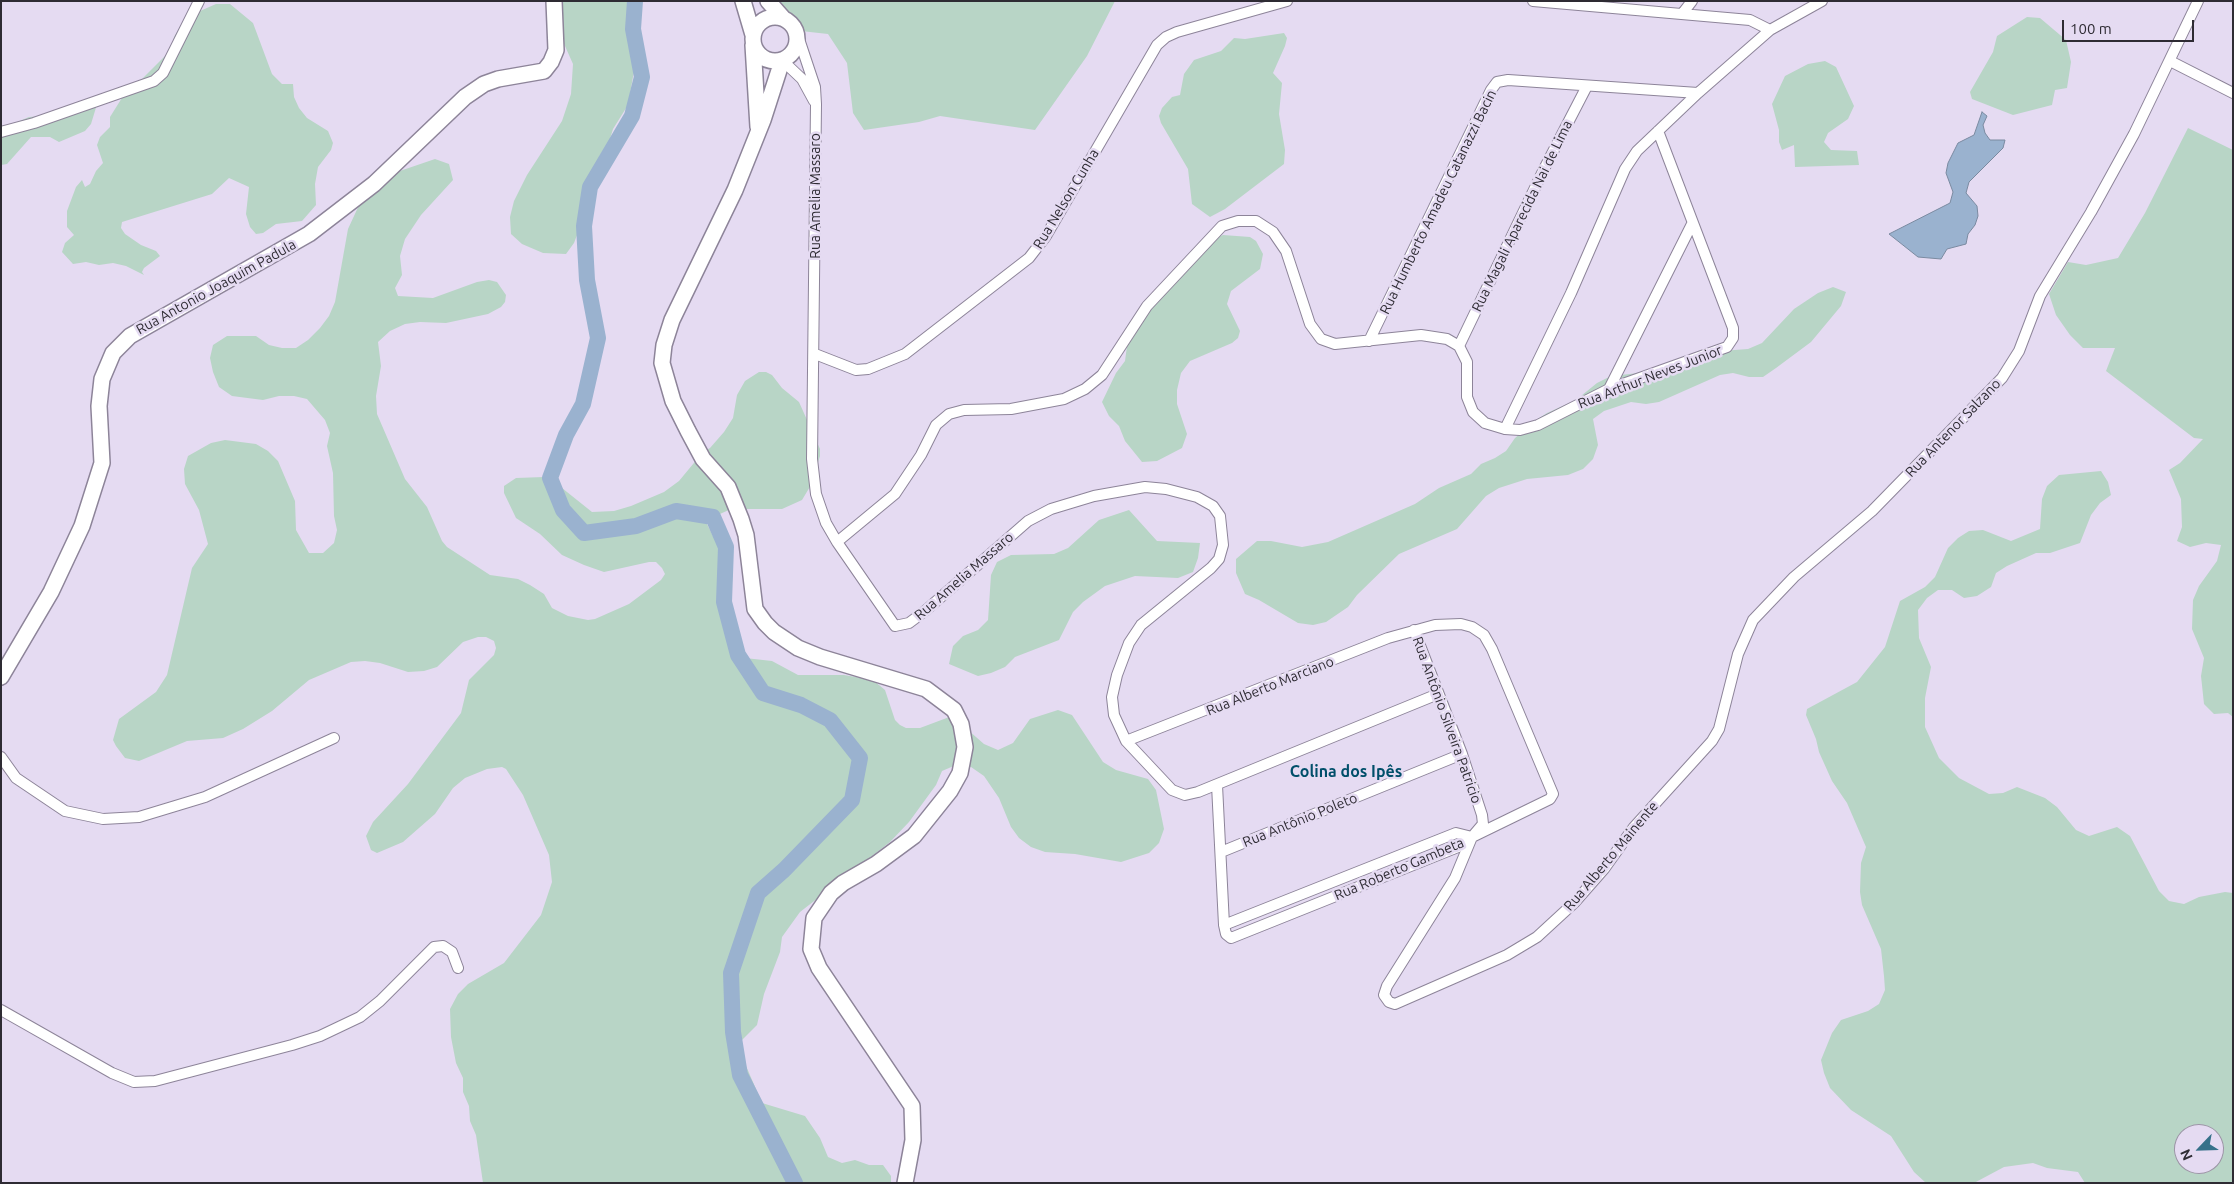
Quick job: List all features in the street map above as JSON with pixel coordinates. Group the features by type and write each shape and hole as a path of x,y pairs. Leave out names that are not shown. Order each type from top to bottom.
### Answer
{"street":[{"path":"1,132 34,123 154,82 163,73 199,1"},
{"name":"Rua Antonio Joaquim Padula","path":"1,678 52,592 82,526 102,463 99,406 102,379 113,353 130,336 309,234 374,184 465,97 484,84 498,79 544,71 551,62 556,50 554,1"},
{"path":"743,1 760,56 770,61 782,61 790,56 796,48 796,33 791,24 768,1"},
{"name":"Rua Nelson Cunha","path":"815,354 856,370 868,369 906,354 1029,258 1046,236 1157,45 1166,37 1177,32 1287,1"},
{"path":"1533,1 1621,5 1682,14 1750,20 1770,30"},
{"path":"1682,14 1692,1"},
{"path":"1504,429 1570,294 1625,169 1637,151 1698,93 1770,30 1822,1"},
{"name":"Rua Antenor Salzano","path":"1712,741 1719,730 1738,654 1753,620 1794,577 1872,511 1985,398 2013,363 2040,296 2091,212 2134,134 2198,1"},
{"path":"758,128 753,38 762,21 772,17 783,18"},
{"name":"Rua Amelia Massaro","path":"796,33 815,87 816,104 815,354 812,459 816,494 826,523 837,542 895,626 909,622 925,611 1028,521 1051,509 1094,496 1145,487 1166,489 1197,497 1213,506 1220,516 1223,527 1223,545 1219,559 1141,625 1129,643 1117,676 1112,697 1114,715 1126,741"},
{"path":"782,61 802,78 816,104"},
{"path":"782,61 734,190 672,320 664,345 662,363 673,400 688,431 703,458 728,487 736,506 746,535 755,609 765,623 774,632 798,648 820,657 926,689 954,710 961,724 965,747 960,773 950,791 914,836 876,864 843,883 832,893 814,918 812,932 811,949 829,985 912,1106 913,1140 905,1183"},
{"path":"2170,61 2233,94"},
{"name":"Rua Humberto Amadeu Catanazzi Bacin","path":"1370,341 1491,90 1497,82 1508,80 1698,93"},
{"name":"Rua Magali Aparecida Nai de Lima","path":"1459,346 1544,169 1587,86"},
{"name":"Rua Arthur Neves Junior","path":"1459,346 1467,362 1467,397 1473,412 1485,423 1504,429 1520,430 1538,425 1609,389 1727,347 1734,338 1733,328 1658,131"},
{"path":"837,542 895,494 921,455 936,425 949,414 964,410 1011,409 1064,399 1086,389 1102,375 1147,306 1222,226 1238,221 1256,220 1272,232 1286,251 1310,324 1321,339 1335,344 1421,335 1447,339 1459,346"},
{"path":"1609,389 1692,224"},
{"name":"Rua Alberto Marciano","path":"1126,741 1414,630 1435,625 1461,624 1472,627 1484,636 1553,791 1550,799 1472,837"},
{"name":"Rua Antônio Silveira Patricio","path":"1389,1002 1384,995 1386,986 1455,878 1472,837 1483,824 1482,815 1462,754 1414,630"},
{"path":"1126,741 1172,790 1185,795 1217,785 1438,694"},
{"path":"1,757 16,778 65,811 103,819 139,817 205,797 334,738"},
{"name":"Rua Alberto Mainente","path":"1389,1002 1395,1004 1507,955 1537,937 1575,902 1604,869 1634,827 1712,741"},
{"name":"Rua Antônio Poleto","path":"1220,852 1462,754"},
{"path":"1217,785 1224,925"},
{"name":"Rua Roberto Gambeta","path":"1456,833 1472,837 1458,847 1231,938 1226,934 1224,925 1456,833"},
{"path":"1,1010 112,1073 134,1082 154,1081 292,1045 360,1017 380,1001 434,947 443,946 452,952 458,968"}],"green space":[{"path":"558,1 632,1 635,17 633,47 636,60 628,105 613,129 609,142 600,155 585,214 574,243 566,254 543,253 522,244 511,234 510,217 514,201 527,175 562,121 571,94 573,64 561,37"},
{"path":"778,1 1115,1 1087,56 1035,130 940,116 919,122 864,130 853,113 847,63 828,34 801,31"},
{"path":"216,4 230,4 253,23 272,74 282,84 293,84 294,97 299,108 307,118 328,131 333,143 331,150 318,167 315,184 316,205 302,221 276,224 263,233 256,234 250,227 246,214 249,187 229,178 212,194 122,222 121,228 125,234 141,245 156,251 160,256 144,268 142,272 144,275 126,266 113,263 99,265 86,262 73,264 62,252 65,243 74,235 67,227 67,211 76,187 82,180 85,187 90,184 96,171 103,163 97,145 100,137 110,127 110,117 125,93 136,85 171,50 174,37 181,25 191,15"},
{"path":"2027,17 2040,18 2066,40 2071,62 2067,88 2055,90 2052,105 2013,115 1972,99 1970,92 1993,52 1997,36"},
{"path":"1284,33 1287,38 1285,46 1273,73 1282,83 1279,114 1285,150 1284,164 1225,209 1210,217 1192,204 1188,169 1161,123 1159,116 1162,108 1172,97 1180,95 1184,74 1194,60 1221,51 1234,38 1245,39"},
{"path":"1825,61 1836,67 1854,106 1848,119 1828,133 1824,142 1831,150 1857,151 1859,165 1795,167 1794,145 1782,150 1772,104 1785,76 1808,64"},
{"path":"98,101 91,124 85,131 59,142 50,137 31,137 7,164 1,165 1,129 29,117 44,116"},
{"path":"2188,128 2233,150 2233,717 2228,713 2214,714 2204,704 2201,676 2204,658 2192,629 2193,600 2199,586 2217,561 2221,545 2206,543 2190,547 2177,541 2182,527 2181,499 2169,470 2180,463 2203,439 2194,438 2106,371 2115,348 2083,348 2070,335 2056,315 2049,294 2068,262 2086,265 2118,258 2145,213"},
{"path":"435,159 449,164 453,180 421,215 405,239 400,256 402,275 395,288 398,296 433,298 477,282 489,280 497,282 506,295 505,302 501,307 488,314 446,323 420,322 405,324 390,331 378,342 381,366 376,396 377,414 405,479 427,507 442,541 447,547 490,575 518,579 530,585 544,594 552,608 568,616 588,620 595,619 629,604 661,580 665,574 656,562 604,572 562,555 540,534 516,518 504,493 504,486 516,478 544,477 557,484 592,512 614,511 664,492 679,481 703,452 710,448 724,432 733,418 737,395 745,381 759,372 766,372 772,375 782,388 799,402 820,449 820,456 811,485 802,500 782,509 731,509 711,518 707,524 713,536 724,547 733,569 731,595 723,627 732,647 745,658 772,661 798,675 844,675 873,680 885,690 895,720 900,725 906,728 920,728 952,716 984,744 998,750 1013,743 1030,719 1058,710 1072,715 1103,762 1116,770 1148,779 1156,790 1164,829 1159,843 1149,853 1121,862 1075,854 1045,852 1031,847 1019,838 1011,827 999,798 984,776 971,767 956,765 942,771 936,785 909,822 890,842 800,912 782,937 780,952 764,994 757,1025 737,1045 762,1103 805,1116 820,1138 828,1157 842,1163 855,1160 869,1165 883,1165 891,1176 891,1183 483,1183 476,1135 470,1121 469,1106 463,1092 463,1078 456,1063 451,1037 450,1009 458,994 468,984 504,963 541,915 552,882 549,855 523,795 506,769 502,767 487,769 465,778 453,788 435,814 403,842 377,853 371,850 366,836 373,822 408,784 461,713 469,680 494,655 496,648 494,641 486,637 478,637 463,642 437,667 424,671 408,672 380,663 351,662 309,680 272,711 243,729 223,738 187,741 139,761 125,758 113,740 119,719 156,692 167,675 192,568 208,544 199,510 185,484 184,469 188,456 211,443 225,440 256,444 268,451 278,461 295,501 296,530 309,553 323,553 334,543 337,530 334,516 333,473 327,446 330,433 325,420 307,399 294,396 279,396 263,400 232,396 219,387 213,372 210,358 213,345 227,336 256,336 269,345 282,348 296,348 308,340 329,316 335,302 348,229 360,203 394,173"},
{"path":"1223,235 1250,237 1256,241 1263,254 1260,269 1231,291 1227,304 1240,331 1238,338 1232,343 1190,361 1181,373 1177,390 1177,404 1187,434 1182,448 1157,461 1142,462 1125,441 1119,426 1109,416 1102,402 1116,373 1125,361 1127,346 1141,320 1204,244"},
{"path":"1833,287 1846,292 1841,306 1811,342 1763,377 1749,377 1733,373 1720,375 1659,402 1646,404 1631,402 1604,411 1593,419 1598,445 1593,459 1583,469 1568,475 1527,479 1499,488 1486,496 1457,529 1399,554 1357,595 1348,607 1326,622 1313,625 1298,623 1245,594 1236,573 1236,559 1257,541 1271,541 1302,547 1328,542 1415,504 1439,488 1471,474 1481,464 1506,451 1515,438 1536,420 1576,400 1597,383 1611,376 1639,373 1707,352 1748,349 1762,343 1794,309 1818,293"},
{"path":"2101,471 2108,482 2111,495 2100,503 2091,515 2080,543 2050,553 2036,553 2007,566 1996,573 1991,587 1977,596 1964,598 1952,590 1938,590 1927,598 1918,610 1919,638 1931,667 1925,698 1925,727 1939,758 1959,778 1989,794 2003,793 2017,787 2045,798 2057,807 2076,830 2089,836 2117,827 2130,836 2159,891 2169,901 2184,904 2199,897 2225,892 2233,893 2233,1183 2085,1183 2078,1172 2047,1168 2033,1163 2004,1167 1974,1183 1926,1183 1914,1172 1891,1136 1851,1110 1830,1088 1824,1073 1821,1060 1832,1033 1841,1020 1868,1011 1879,1004 1885,990 1881,949 1862,905 1860,892 1861,863 1866,847 1847,803 1832,781 1819,752 1806,715 1807,709 1857,682 1885,647 1900,601 1925,587 1935,577 1948,548 1958,538 1969,531 1983,530 2011,541 2040,529 2042,499 2047,486 2059,475"},
{"path":"1129,510 1157,541 1200,543 1198,558 1193,572 1178,578 1135,576 1105,586 1073,612 1059,640 1015,657 1005,667 991,673 978,676 949,664 953,646 963,636 978,630 988,620 991,575 997,562 1011,555 1054,554 1068,548 1099,520"}],"water":[{"path":"1982,112 1987,116 1983,125 1985,133 1990,140 2005,140 2003,148 1969,182 1966,193 1977,206 1978,216 1975,225 1968,234 1966,244 1947,249 1941,259 1918,257 1889,234 1950,203 1953,192 1946,173 1948,163 1958,143 1974,135"}],"waterway":[{"path":"635,1 633,29 642,77 632,116 590,187 584,226 587,280 598,338 583,404 566,435 550,478 563,510 584,533 636,526 676,511 713,517 726,547 724,602 738,655 763,693 801,705 830,720 860,758 852,800 784,870 758,893 731,973 733,1032 740,1075 795,1183"}],"district":[{"name":"Colina dos Ipês","path":"1346,772"}]}
